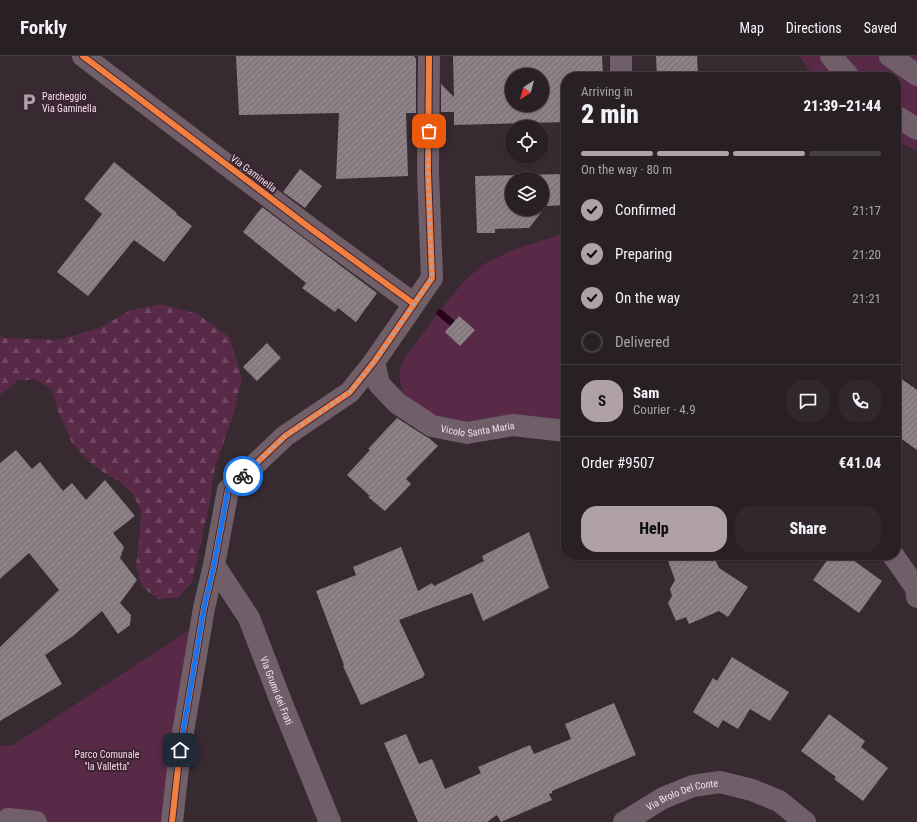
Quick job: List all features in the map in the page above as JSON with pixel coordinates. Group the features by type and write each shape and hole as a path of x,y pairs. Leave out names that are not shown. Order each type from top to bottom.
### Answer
{"street":[{"name":"Via Gaminella","path":"83,56 310,228 414,304"},
{"path":"172,822 180,750 204,608 214,565 228,490 285,436 350,392 374,362 432,278 428,172 429,56"},
{"path":"621,56 621,72"},
{"path":"831,56 845,72"},
{"path":"890,56 917,75"},
{"path":"901,119 917,129"},
{"name":"Vicolo Santa Maria","path":"374,362 379,384 397,403 432,426 467,433 512,425 561,430"},
{"path":"896,560 916,588 917,598"},
{"name":"Via Grumi dei Frati","path":"214,565 249,618 330,822"},
{"name":"Via Brolo Del Conte","path":"624,822 663,798 693,786 720,782 752,790 779,802 805,822"},
{"path":"6,822 8,819 36,822"}],"green space":[{"path":"799,56 917,56 917,151 901,143 901,72 811,72"},
{"path":"561,233 561,426 437,422 402,393 399,374 404,359 463,282 484,264 513,250"},
{"path":"160,304 198,314 230,338 242,379 232,418 215,467 209,506 192,582 178,598 158,599 142,587 136,567 141,511 133,494 119,481 103,472 86,459 72,443 58,411 52,390 36,380 19,380 0,395 0,336 5,338 58,340 99,328 129,311"},
{"name":"Parco Comunale \"la Valletta\"","path":"194,627 161,822 0,822 0,746 13,745"}],"building":[{"path":"236,56 414,56 416,59 416,113 406,113 408,176 336,179 339,113 239,115"},
{"path":"453,56 602,56 603,72 561,72 561,122 549,122 549,120 505,120 505,124 454,125 454,112 441,112 441,84 454,97"},
{"path":"656,56 697,56 698,72 657,72"},
{"path":"114,162 192,226 164,262 134,240 88,296 57,272 102,214 84,199"},
{"path":"300,169 322,186 305,208 283,192"},
{"path":"549,174 561,174 561,205 549,206"},
{"path":"505,175 505,216 538,216 529,228 495,229 495,233 477,233 475,176"},
{"path":"262,207 377,293 356,322 338,308 335,312 302,288 306,283 243,232"},
{"path":"459,316 475,330 460,346 445,332"},
{"path":"267,343 281,358 257,381 243,367"},
{"path":"901,379 917,390 917,450 901,439"},
{"path":"397,418 429,438 438,446 406,479 411,484 385,511 368,497 370,496 347,475 370,450 368,449"},
{"path":"16,450 32,469 40,462 63,491 72,483 86,500 105,480 135,516 113,533 124,547 120,558 137,580 120,603 131,615 130,625 118,634 102,611 73,636 45,655 62,684 0,721 0,647 59,590 29,553 0,579 0,463"},
{"path":"529,532 549,588 483,621 472,593 399,620 425,675 423,676 424,677 361,705 343,666 344,665 316,591 356,575 353,567 401,547 418,591 432,583 434,586 484,561 482,556"},
{"path":"668,560 715,560 719,568 748,587 728,617 719,611 689,624 686,617 676,621 668,603 672,596 670,589 675,580"},
{"path":"827,560 853,560 882,581 859,613 813,580"},
{"path":"732,657 789,692 770,721 750,709 738,729 723,720 718,728 693,712 713,678 717,681"},
{"path":"614,703 636,755 552,791 552,793 549,794 552,800 501,822 497,815 487,822 418,822 384,743 406,734 419,764 432,759 445,789 481,773 478,767 530,745 534,754 571,739 565,724"},
{"path":"829,714 865,741 861,747 888,768 863,801 834,779 836,777 801,751"}],"waterway":[{"path":"440,313 451,322"}],"cycle path":[{"path":"83,56 310,228 414,304"},
{"path":"172,822 180,750 204,608 214,565 228,490 285,436 350,392 374,362 432,278 428,172 429,56"}],"way so far":[{"path":"243,476 285,436 350,392 374,362 432,278 428,172 429,131"}],"place":[{"name":"Parcheggio Via Gaminella","path":"29,102"}],"route":[{"path":"180,750 204,608 214,565 228,490 243,476"}]}
